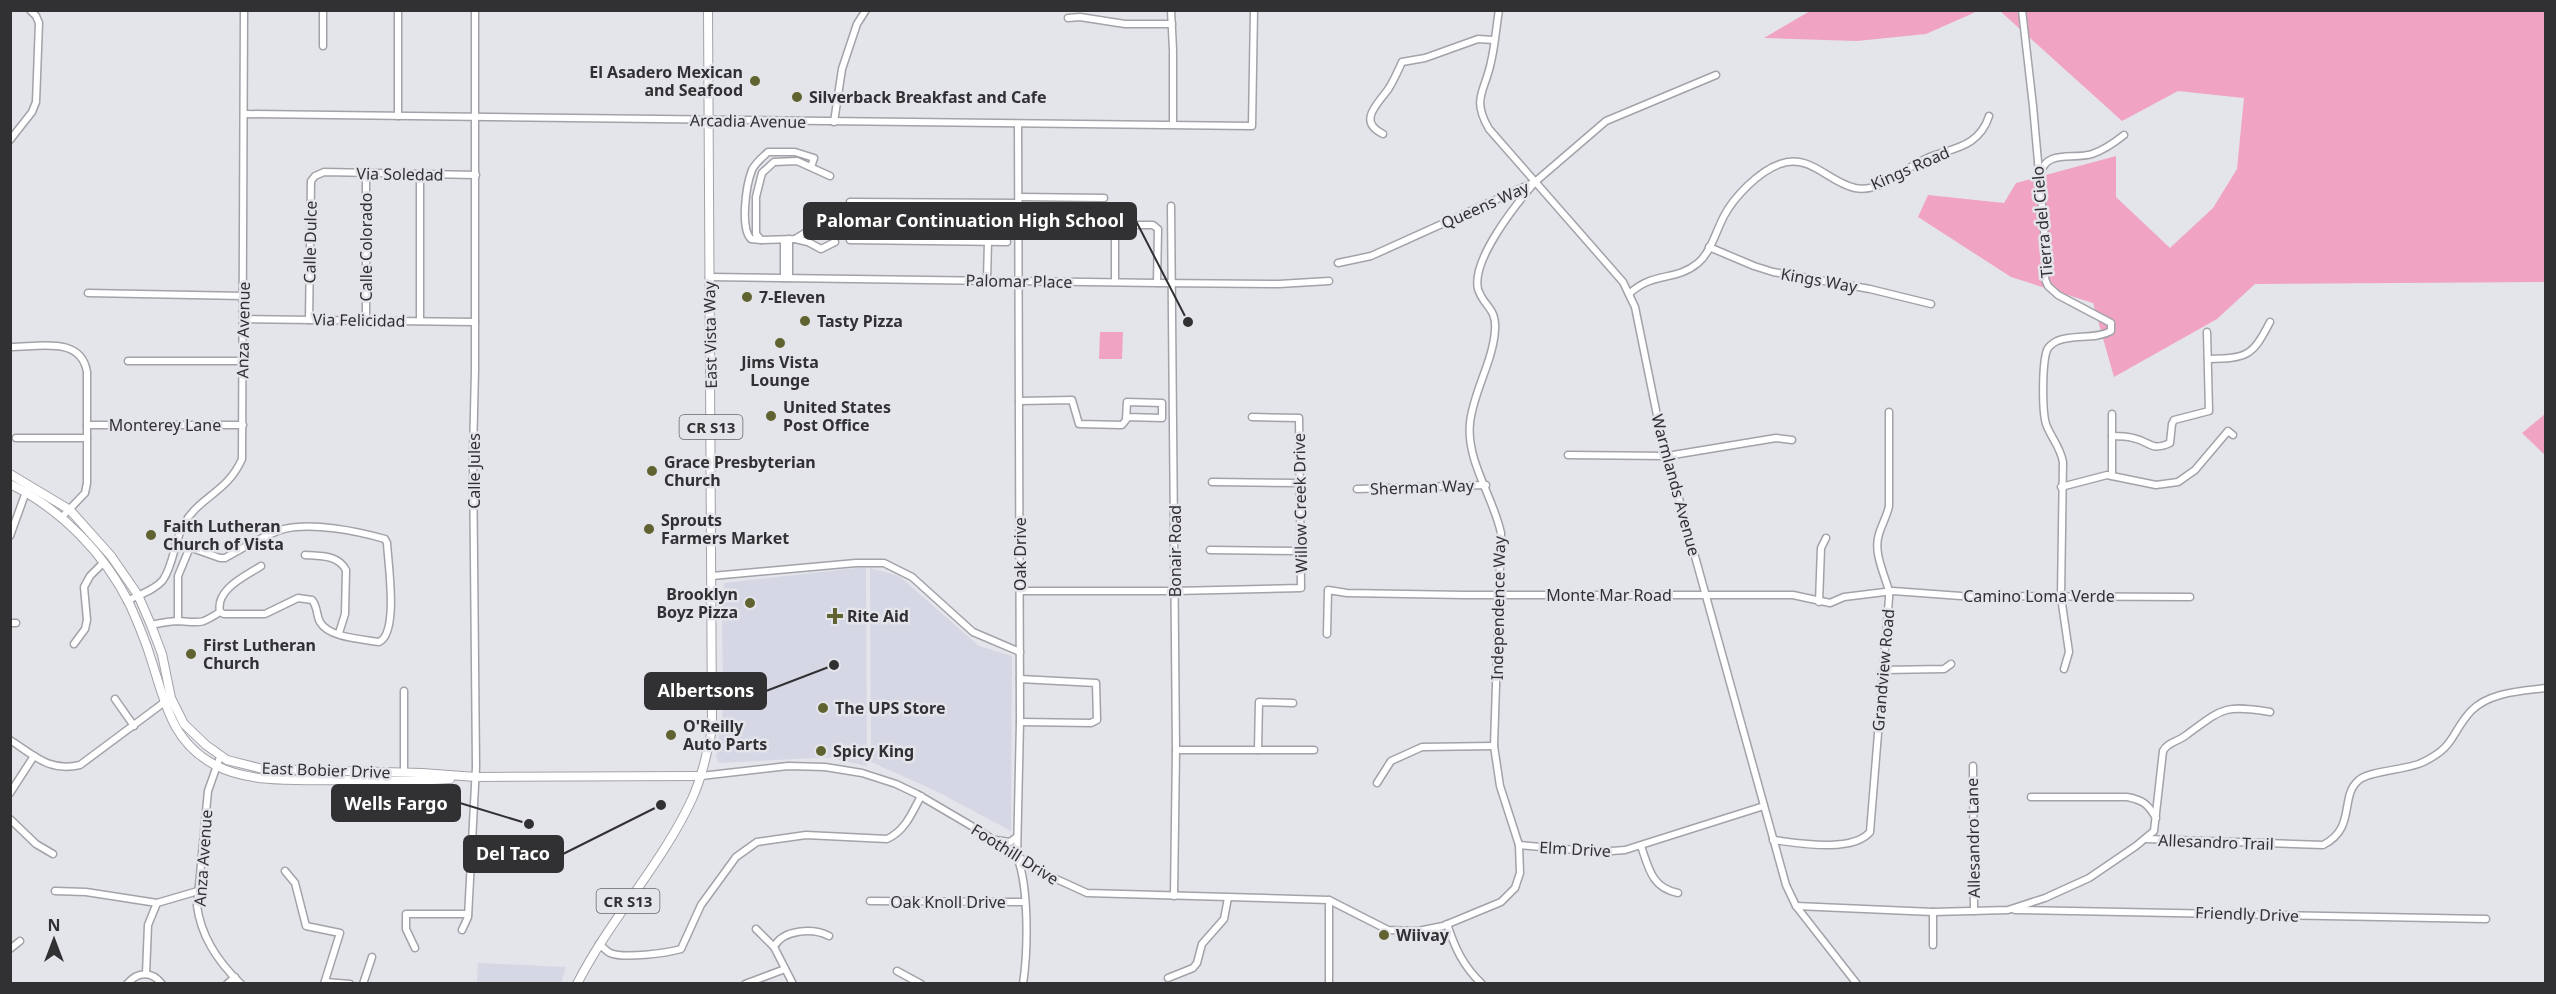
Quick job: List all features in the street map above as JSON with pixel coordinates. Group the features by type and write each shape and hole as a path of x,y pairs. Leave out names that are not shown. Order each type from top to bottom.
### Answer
{"main road":[{"name":"East Vista Way","path":"577,984 598,944 674,833 692,799 706,761 713,715 708,10"},
{"name":"East Bobier Drive","path":"10,474 75,529 104,563 127,601 167,700 184,724 220,757 263,770 476,777 701,776"},
{"name":"East Bobier Drive","path":"10,484 28,488 70,510 111,556 138,595 162,654 172,722 189,747 216,766 265,779 434,780 476,777"}],"street":[{"path":"10,140 32,112 36,102 39,23 30,10"},
{"name":"Anza Avenue","path":"127,601 163,580 175,542 192,513 225,486 235,474 242,459 244,10"},
{"path":"323,10 323,46"},
{"path":"398,10 398,116"},
{"name":"Calle Jules","path":"462,930 468,914 476,777 473,454 475,10"},
{"path":"834,122 842,69 857,24 866,10"},
{"path":"1171,10 1173,124"},
{"name":"Arcadia Avenue","path":"244,114 1252,126 1254,10"},
{"name":"Warmlands Avenue","path":"1499,10 1492,61 1479,97 1482,116 1489,129 1623,282 1629,294 1635,308 1660,430 1786,885 1796,906 1857,984"},
{"name":"Tierra del Cielo","path":"2022,10 2046,251 2045,279 2048,286 2058,295 2110,323 2110,331 2105,334 2069,337 2054,342 2047,350 2045,365 2046,423 2061,450 2063,462 2061,597 2069,652 2064,669"},
{"path":"1068,18 1080,17 1125,24 1172,24"},
{"path":"1383,134 1375,130 1370,123 1371,112 1393,82 1402,62 1425,58 1479,39 1494,40"},
{"name":"Queens Way","path":"1338,263 1371,256 1535,182 1606,121 1716,75"},
{"name":"Kings Road","path":"1629,294 1638,285 1652,279 1676,275 1688,270 1704,257 1725,213 1737,198 1768,169 1788,162 1803,162 1853,188 1873,187 1888,181 1924,159 1970,142 1980,134 1989,116"},
{"name":"Oak Drive","path":"1018,124 1020,722 1017,857 1022,869 1025,902 1023,984"},
{"path":"2039,177 2044,164 2050,158 2090,154 2124,135"},
{"path":"811,167 814,158 802,153 770,152 753,167 746,198 746,231 751,239 808,242 821,249 836,242"},
{"path":"761,240 756,230 756,197 762,173 777,160 797,161 830,176"},
{"name":"Via Soledad","path":"324,172 476,175"},
{"name":"Calle Dulce","path":"309,320 311,181 315,176 324,172"},
{"name":"Calle Colorado","path":"366,173 366,320"},
{"path":"420,174 420,321"},
{"name":"Independence Way","path":"1519,845 1500,786 1494,746 1501,533 1497,514 1470,444 1470,422 1495,335 1496,320 1479,289 1477,279 1500,225 1535,182"},
{"path":"1008,242 850,240 850,202 1104,198"},
{"name":"Bonair Road","path":"1171,206 1176,750 1174,896"},
{"path":"789,240 821,223 832,227"},
{"path":"1115,282 1115,227 1118,225 1153,225 1158,229 1157,283"},
{"path":"786,278 789,240"},
{"path":"987,280 988,242"},
{"name":"Kings Way","path":"1709,247 1773,272 1870,289 1931,304"},
{"name":"Palomar Place","path":"710,277 1279,284 1329,281"},
{"path":"88,293 244,296"},
{"name":"Via Felicidad","path":"243,319 475,322"},
{"path":"2208,359 2234,358 2248,354 2258,344 2270,322"},
{"path":"2112,436 2135,438 2149,446 2161,447 2170,443 2174,420 2209,411 2208,332"},
{"path":"10,347 62,347 78,352 87,372 87,483 85,493 61,518"},
{"path":"128,361 243,361"},
{"path":"1019,401 1072,400 1079,424 1122,425 1126,417 1127,402 1162,403 1162,418 1126,417"},
{"name":"Grandview Road","path":"1773,840 1847,844 1859,841 1870,832 1889,591 1877,550 1879,534 1887,515 1888,506 1889,412"},
{"path":"2112,414 2112,476"},
{"name":"Willow Creek Drive","path":"1175,591 1301,588 1299,417 1252,417"},
{"name":"Monterey Lane","path":"87,424 243,424"},
{"path":"2061,487 2112,476 2156,485 2178,482 2195,470 2228,431 2233,435"},
{"name":"Monterey Lane","path":"16,438 87,438"},
{"path":"1568,455 1667,456 1776,438 1792,440"},
{"path":"1212,482 1300,483"},
{"name":"Sherman Way","path":"1358,489 1486,485"},
{"path":"10,536 28,488"},
{"path":"175,542 225,558 275,532 306,527 362,532 385,539 391,605 385,640 379,642 328,630 319,621 318,609 312,600 294,600 265,614 224,614 220,612"},
{"path":"1819,602 1821,548 1826,537"},
{"path":"178,621 178,576 190,547"},
{"path":"1210,550 1300,551"},
{"path":"305,555 338,560 346,570 345,614 339,633"},
{"path":"74,644 85,629 87,620 84,587 90,576 104,563"},
{"path":"712,576 856,563 884,563 912,577 973,633 1020,652"},
{"path":"220,612 219,603 225,592 261,566"},
{"name":"Monte Mar Road","path":"1327,634 1328,590 1347,593 1793,595 1830,603 1844,597 1889,591"},
{"path":"1020,591 1175,591"},
{"name":"Camino Loma Verde","path":"1889,591 1928,595 2190,597"},
{"path":"151,625 178,621 195,624 220,612"},
{"path":"1883,670 1944,669 1952,664"},
{"path":"1020,679 1096,682 1097,720 1091,723 1020,722"},
{"name":"Allesandro Trail","path":"1796,906 1933,912 2008,910 2045,898 2089,878 2146,839 2323,846 2335,840 2342,829 2352,791 2362,778 2400,770 2441,752 2451,742 2471,711 2482,703 2514,693 2546,688"},
{"path":"404,691 404,773"},
{"path":"115,699 134,726"},
{"path":"10,740 53,767 65,768 80,765 167,700"},
{"path":"1258,750 1259,702 1293,703"},
{"path":"2146,839 2154,831 2157,819 2163,751 2166,745 2183,737 2201,722 2225,709 2241,707 2270,712"},
{"path":"1377,783 1391,761 1422,747 1494,746"},
{"path":"1176,750 1314,750"},
{"path":"10,793 34,756"},
{"name":"Anza Avenue","path":"220,757 208,791 198,913 217,956 241,984"},
{"name":"Allesandro Lane","path":"1972,766 1974,911"},
{"name":"Foothill Drive","path":"701,776 770,767 825,767 870,776 896,784 921,796 1041,872 1087,893 1329,900"},
{"path":"598,944 609,953 624,955 671,952 681,949 701,905 736,857 757,842 806,835 887,839 896,835 906,823 921,796"},
{"path":"2031,797 2127,797 2141,800 2149,806 2157,819"},
{"name":"Elm Drive","path":"1329,900 1388,930 1418,931 1447,924 1501,902 1515,888 1520,873 1519,845 1607,852 1641,846 1764,806"},
{"path":"10,819 36,844 53,854"},
{"path":"989,838 1005,843 1017,837"},
{"path":"1641,846 1656,883 1665,890 1678,893"},
{"path":"285,872 295,883 306,926 340,933 325,983 350,984"},
{"path":"55,891 86,892 157,903 198,891"},
{"path":"1168,978 1192,968 1197,963 1202,944 1224,920 1228,898"},
{"path":"1329,900 1329,984"},
{"name":"Oak Knoll Drive","path":"870,901 1025,902"},
{"path":"146,974 148,925 157,903"},
{"name":"Friendly Drive","path":"2008,910 2486,918"},
{"path":"1933,912 1933,945"},
{"path":"415,948 406,928 406,914 468,914"},
{"path":"1447,924 1457,954 1467,970 1482,984"},
{"path":"756,929 774,946 794,984"},
{"path":"774,946 777,940 804,931 819,931 829,936"},
{"path":"10,950 20,941"},
{"path":"363,984 372,957"},
{"path":"745,984 785,969"},
{"path":"897,971 921,984"},
{"path":"127,984 133,977 146,974 157,978 162,984"},
{"path":"228,984 235,977"}],"shaded area":[{"path":"1810,11 1978,11 1926,34 1857,41 1764,38"},
{"path":"2000,11 2545,11 2545,282 2255,284 2217,319 2114,377 2093,303 2011,277 1918,217 1928,195 2004,203 2016,183 2116,156 2116,197 2170,248 2213,208 2237,169 2244,98 2178,91 2122,121"},
{"path":"1100,332 1123,332 1122,359 1099,359"},
{"path":"2545,414 2545,455 2522,433"},
{"path":"866,567 867,766 831,758 719,763 716,757 723,710 724,583"},
{"path":"870,568 899,576 979,646 1012,656 1011,831 938,792 871,762"},
{"path":"478,963 566,967 561,983 477,983"}],"place":[{"name":"El Asadero Mexican and Seafood","path":"755,81"},
{"name":"Silverback Breakfast and Cafe","path":"797,97"},
{"name":"7-Eleven","path":"747,297"},
{"name":"Tasty Pizza","path":"805,321"},
{"name":"Palomar Continuation High School","path":"1188,322"},
{"name":"Jims Vista Lounge","path":"780,343"},
{"name":"United States Post Office","path":"771,416"},
{"name":"Grace Presbyterian Church","path":"652,471"},
{"name":"Sprouts Farmers Market","path":"649,529"},
{"name":"Faith Lutheran Church of Vista","path":"151,535"},
{"name":"Brooklyn Boyz Pizza","path":"750,603"},
{"name":"Rite Aid","path":"835,616"},
{"name":"First Lutheran Church","path":"191,654"},
{"name":"Albertsons","path":"834,665"},
{"name":"The UPS Store","path":"823,708"},
{"name":"O'Reilly Auto Parts","path":"671,735"},
{"name":"Spicy King","path":"821,751"},
{"name":"Del Taco","path":"661,805"},
{"name":"Wells Fargo","path":"529,824"},
{"name":"Wiivay","path":"1384,935"}]}
